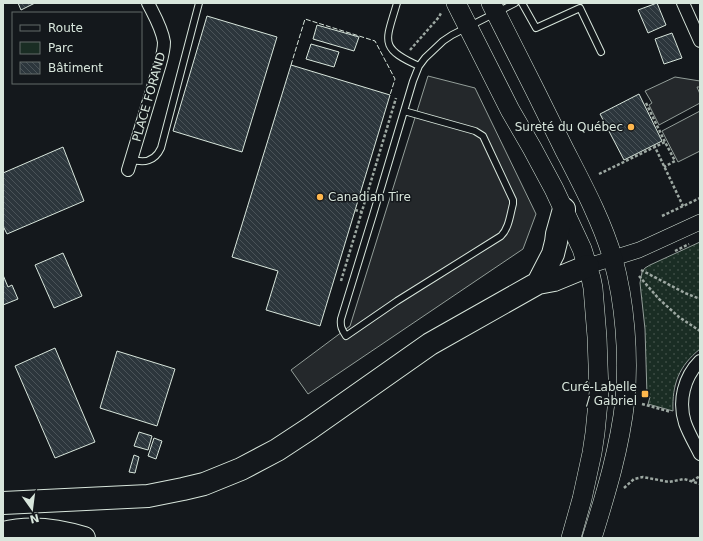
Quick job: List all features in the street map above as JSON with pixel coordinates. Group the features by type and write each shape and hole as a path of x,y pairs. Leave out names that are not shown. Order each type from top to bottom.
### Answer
{"highway":[{"path":"538,283 553,254 564,209"},
{"path":"3,503 148,496 183,489 222,477 277,450 430,344 538,283 554,280 588,266"},
{"path":"3,534 18,531 38,530 58,532 84,538"}],"main road":[{"path":"449,8 468,27 510,110 532,148 564,209 582,249 591,278 595,305 599,392 592,453 571,538"},
{"path":"494,8 592,204 613,258 619,287 626,353 625,390 621,430 592,538"}],"street":[{"name":"PLACE FORAND","path":"130,164 163,52 164,42 162,34 148,3"},
{"path":"683,3 700,41"},
{"path":"588,266 649,246 700,222"},
{"path":"700,362 694,368 687,380 683,392 682,405 686,424 700,454"}],"lane":[{"path":"130,164 148,161 159,153 199,3"},
{"path":"397,3 388,37 388,43 390,48 404,59 420,66"},
{"path":"404,111 475,131 484,136 513,200 507,228 501,236 397,301 346,336 340,325 341,319 404,111 420,66 425,58 443,41 452,35 468,27 494,8 516,3"},
{"path":"522,3 536,28 580,8 601,52"}],"path":[{"path":"410,50 439,17 449,8"},
{"path":"341,282 396,98"},
{"path":"652,103 647,104 675,161 664,167"},
{"path":"599,174 665,142"},
{"path":"668,148 672,145"},
{"path":"654,146 683,206"},
{"path":"662,216 700,198"},
{"path":"355,210 362,212"},
{"path":"641,270 685,293 700,299"},
{"path":"639,276 659,299 679,317 700,331"},
{"path":"642,404 674,413"},
{"path":"620,490 634,479 643,476 670,482 684,479 700,484"},
{"path":"692,481 700,476"}],"green space":[{"path":"700,242 700,349 687,362 678,376 674,392 673,411 648,404 650,397 647,395 645,329 640,283 642,272 645,268"}],"shaded area":[{"path":"428,76 475,88 536,214 523,249 308,394 291,370 350,326"},
{"path":"675,77 700,81 700,87 697,87 700,94 700,103 659,125 649,105 652,103 645,91"},
{"path":"700,111 700,151 678,162 662,131"}],"building":[{"path":"18,3 35,3 21,10"},
{"path":"657,3 666,25 648,33 638,10"},
{"path":"207,16 277,37 242,152 173,131"},
{"path":"317,25 359,37 354,51 313,39"},
{"path":"672,33 682,58 664,64 655,39"},
{"path":"311,44 339,52 334,67 306,59"},
{"path":"291,65 390,95 320,326 266,310 278,271 232,257"},
{"name":"Sureté du Québec","path":"639,94 662,141 624,160 600,114"},
{"path":"63,147 84,201 7,234 3,226 3,173"},
{"path":"63,253 82,296 54,308 35,265"},
{"path":"3,275 8,287 12,285 18,299 3,305"},
{"path":"55,348 95,442 55,458 15,366"},
{"path":"117,351 175,369 157,426 100,408"},
{"path":"139,432 152,436 148,450 134,446"},
{"path":"154,438 162,441 156,459 148,456"},
{"path":"134,455 139,457 135,473 129,472"}],"fence":[{"path":"291,65 305,19 375,41 395,79 390,95"}],"place":[{"name":"Sureté du Québec","path":"631,127"},
{"name":"Canadian Tire","path":"320,197"},
{"name":"Curé-Labelle / Gabriel","path":"645,394"}]}
